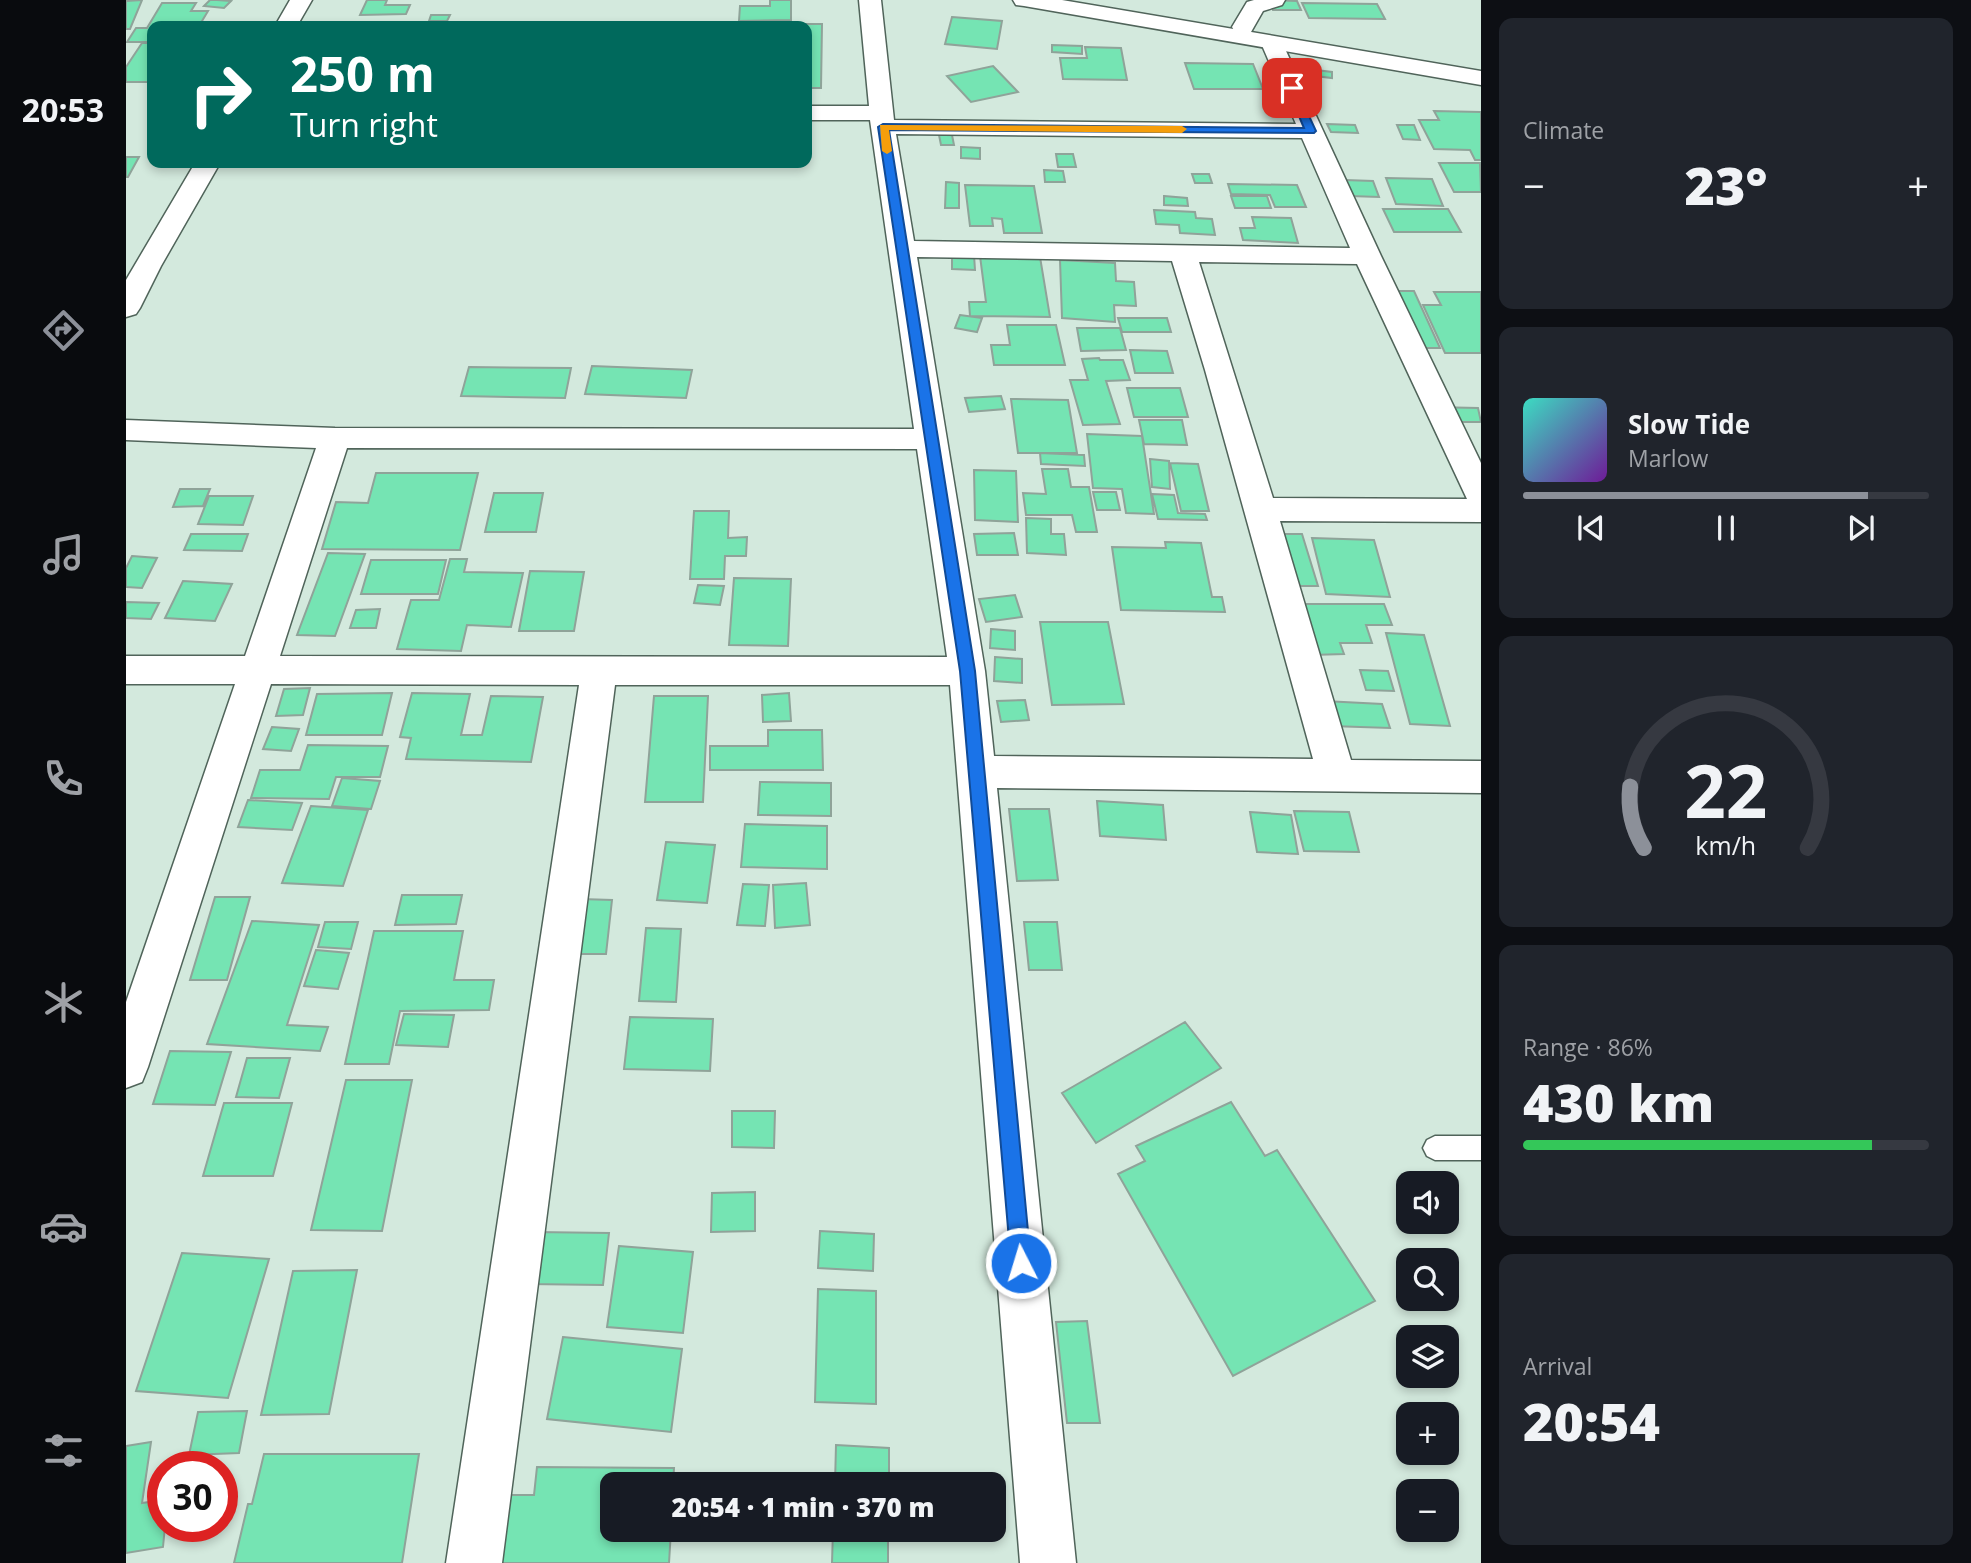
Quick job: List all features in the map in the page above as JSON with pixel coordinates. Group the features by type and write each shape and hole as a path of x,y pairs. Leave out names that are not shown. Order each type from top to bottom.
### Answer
{"street":[{"path":"289,21 301,0"},
{"path":"870,0 883,120 967,671 1048,1563"},
{"path":"1024,0 1481,78"},
{"path":"1088,0 1481,68"},
{"path":"1243,27 1255,8 1274,0"},
{"path":"1272,43 1367,256 1481,496"},
{"path":"812,113 883,120 1311,131"},
{"path":"126,308 136,266 204,168"},
{"path":"902,249 1367,256"},
{"path":"1183,254 1336,775"},
{"path":"126,430 335,438 932,439"},
{"path":"126,1066 335,438"},
{"path":"1260,509 1481,511"},
{"path":"126,670 967,671"},
{"path":"474,1563 600,671"},
{"path":"977,772 1481,777"}],"lane":[{"path":"1435,1148 1481,1148"}],"building":[{"path":"142,0 130,29 126,29 126,1"},
{"path":"210,0 231,1 224,8 204,6"},
{"path":"367,0 387,0 385,5 410,5 406,14 360,15"},
{"path":"770,0 791,0 791,20 739,21 740,6 770,6"},
{"path":"1270,0 1297,1 1301,10 1273,10"},
{"path":"162,3 196,3 191,11 208,11 202,21 151,21"},
{"path":"1302,3 1377,4 1385,19 1309,18"},
{"path":"431,15 450,15 447,21 429,21"},
{"path":"952,17 1002,21 997,49 945,44"},
{"path":"812,24 822,24 821,88 812,88"},
{"path":"136,28 147,28 147,42 127,42"},
{"path":"142,43 147,43 147,82 126,82 126,67"},
{"path":"1052,45 1082,46 1082,54 1052,52"},
{"path":"1085,47 1121,48 1127,80 1063,79 1060,58 1087,58"},
{"path":"1185,63 1253,64 1263,89 1194,89"},
{"path":"993,66 1018,92 971,102 947,76"},
{"path":"1299,68 1332,72 1332,78 1299,74"},
{"path":"1434,111 1481,112 1481,160 1475,160 1470,150 1434,149 1419,120 1439,120"},
{"path":"1327,124 1355,125 1358,133 1331,132"},
{"path":"1397,125 1414,125 1420,140 1403,139"},
{"path":"939,135 952,135 954,145 941,145"},
{"path":"961,147 980,148 980,159 961,158"},
{"path":"1056,154 1073,154 1076,167 1058,167"},
{"path":"126,157 139,157 128,177 126,177"},
{"path":"1439,163 1480,163 1481,192 1454,192"},
{"path":"1044,170 1063,171 1065,182 1045,182"},
{"path":"1192,174 1209,174 1212,183 1195,183"},
{"path":"1386,178 1432,179 1443,206 1396,204"},
{"path":"1345,180 1373,181 1379,197 1350,196"},
{"path":"946,182 959,183 959,208 945,208"},
{"path":"1228,184 1297,185 1306,207 1275,207 1270,195 1231,194"},
{"path":"965,185 1034,186 1042,233 1004,233 1002,219 992,218 993,226 970,226"},
{"path":"1164,196 1187,198 1188,206 1164,205"},
{"path":"1231,196 1267,196 1271,208 1235,208"},
{"path":"1383,209 1448,209 1461,232 1394,232"},
{"path":"1154,210 1195,212 1196,218 1212,219 1215,235 1180,233 1179,225 1156,224"},
{"path":"1252,217 1291,218 1298,243 1243,240 1240,228 1255,228"},
{"path":"952,255 974,255 975,270 952,269"},
{"path":"980,256 1040,257 1050,317 970,316 969,302 986,302"},
{"path":"1060,260 1115,263 1116,281 1134,282 1136,306 1114,305 1115,322 1062,318"},
{"path":"1386,291 1414,291 1440,348 1412,348"},
{"path":"1434,292 1481,292 1481,353 1445,353 1423,305 1441,305"},
{"path":"960,315 982,318 977,332 955,328"},
{"path":"1118,318 1167,318 1171,332 1122,332"},
{"path":"1007,325 1056,325 1065,365 994,365 991,345 1010,345"},
{"path":"1077,328 1120,328 1126,350 1081,351"},
{"path":"1130,350 1167,351 1173,373 1135,373"},
{"path":"1082,359 1123,360 1130,380 1106,381 1120,424 1083,425 1070,380 1088,380"},
{"path":"592,366 692,370 686,398 585,394"},
{"path":"469,367 571,368 565,398 461,396"},
{"path":"1127,388 1180,388 1188,417 1134,417"},
{"path":"1001,396 1005,409 969,412 965,398"},
{"path":"1011,399 1068,400 1077,453 1018,453"},
{"path":"1432,407 1478,408 1481,422 1438,422"},
{"path":"1139,420 1182,420 1187,445 1144,444"},
{"path":"1087,434 1142,436 1154,514 1126,513 1122,489 1093,488"},
{"path":"1040,453 1084,455 1085,466 1041,464"},
{"path":"1150,459 1169,461 1170,489 1152,487"},
{"path":"1170,463 1198,464 1209,511 1181,511"},
{"path":"1042,469 1068,469 1071,487 1089,487 1097,532 1076,532 1072,515 1026,515 1023,493 1046,494"},
{"path":"974,470 1016,471 1018,522 975,520"},
{"path":"376,473 478,473 460,550 322,549 336,502 368,503"},
{"path":"180,489 210,489 203,506 173,507"},
{"path":"1093,492 1116,492 1120,510 1097,510"},
{"path":"494,493 543,493 536,532 485,532"},
{"path":"1152,494 1174,495 1178,513 1205,514 1207,520 1158,519"},
{"path":"209,496 253,496 243,525 198,524"},
{"path":"694,511 729,511 728,538 747,537 746,556 725,556 724,579 690,579"},
{"path":"1026,518 1051,519 1051,534 1064,534 1066,555 1027,553"},
{"path":"1014,533 1018,555 977,555 974,534"},
{"path":"191,534 248,534 242,551 184,550"},
{"path":"1275,534 1302,534 1318,586 1290,586"},
{"path":"1312,538 1374,540 1390,597 1326,594"},
{"path":"1165,542 1201,543 1212,597 1222,597 1225,612 1121,610 1112,547 1166,548"},
{"path":"328,553 365,554 335,636 297,635"},
{"path":"132,556 157,558 142,588 126,587 126,568"},
{"path":"450,559 467,559 464,572 523,573 511,627 467,625 461,651 397,649 411,600 439,600"},
{"path":"371,560 446,560 438,594 361,594"},
{"path":"530,571 584,572 574,631 519,631"},
{"path":"734,578 791,579 788,646 729,645"},
{"path":"183,581 232,584 215,621 165,618"},
{"path":"698,585 724,586 720,605 694,603"},
{"path":"1015,595 1022,617 986,622 979,599"},
{"path":"126,602 159,603 151,619 126,618"},
{"path":"1296,604 1384,604 1392,625 1366,625 1372,643 1340,643 1344,654 1311,655"},
{"path":"380,609 376,628 350,628 356,610"},
{"path":"1040,622 1108,622 1124,704 1052,705"},
{"path":"991,629 1015,631 1015,650 990,648"},
{"path":"1386,633 1424,635 1450,726 1410,724"},
{"path":"995,657 1022,659 1022,683 994,681"},
{"path":"1360,670 1388,671 1394,691 1366,690"},
{"path":"310,688 303,715 276,716 284,689"},
{"path":"392,693 382,735 306,735 317,694"},
{"path":"412,693 470,694 461,735 482,735 491,696 543,697 531,762 406,759 411,738 400,737"},
{"path":"789,693 791,721 763,722 762,695"},
{"path":"654,696 708,696 703,802 645,802"},
{"path":"1025,700 1029,720 1001,722 997,701"},
{"path":"1324,701 1382,704 1390,728 1330,726"},
{"path":"272,727 299,729 291,751 263,749"},
{"path":"768,730 822,730 823,770 710,770 710,746 768,746"},
{"path":"308,745 388,746 380,777 336,777 329,799 251,798 260,770 300,770"},
{"path":"342,778 380,781 371,809 332,806"},
{"path":"760,782 831,783 831,816 758,815"},
{"path":"248,800 302,803 292,830 238,827"},
{"path":"1097,801 1163,805 1166,840 1100,836"},
{"path":"311,806 368,810 343,886 282,883"},
{"path":"1009,809 1049,809 1058,880 1017,881"},
{"path":"1294,811 1349,812 1359,852 1304,851"},
{"path":"1250,812 1291,815 1298,854 1257,852"},
{"path":"745,824 827,826 827,869 741,867"},
{"path":"666,842 715,845 707,903 657,900"},
{"path":"806,883 810,925 775,928 773,885"},
{"path":"743,884 769,885 765,926 737,925"},
{"path":"402,895 462,895 456,924 395,925"},
{"path":"215,897 250,897 227,980 190,980"},
{"path":"581,899 612,900 606,954 574,954"},
{"path":"252,921 319,925 287,1025 328,1027 320,1051 207,1044"},
{"path":"325,922 358,922 351,949 318,947"},
{"path":"1024,922 1057,922 1062,970 1029,970"},
{"path":"646,928 681,929 676,1002 639,1001"},
{"path":"374,931 463,931 454,980 494,980 489,1010 400,1011 389,1064 345,1064"},
{"path":"316,950 349,953 338,989 304,986"},
{"path":"404,1014 454,1015 448,1047 396,1045"},
{"path":"630,1017 713,1019 710,1071 624,1069"},
{"path":"1185,1022 1221,1068 1096,1143 1062,1093"},
{"path":"170,1051 231,1052 215,1105 153,1104"},
{"path":"247,1058 290,1058 279,1098 236,1097"},
{"path":"346,1080 412,1080 382,1231 311,1230"},
{"path":"1231,1102 1265,1156 1277,1150 1375,1301 1233,1376 1118,1174 1145,1161 1136,1146"},
{"path":"224,1103 292,1103 273,1176 203,1176"},
{"path":"732,1111 775,1111 774,1148 732,1147"},
{"path":"755,1192 755,1231 711,1232 712,1193"},
{"path":"820,1231 874,1234 873,1271 818,1268"},
{"path":"535,1232 609,1233 603,1285 528,1284"},
{"path":"619,1246 693,1252 683,1333 607,1327"},
{"path":"182,1253 269,1259 228,1398 136,1391"},
{"path":"357,1270 329,1414 261,1415 293,1271"},
{"path":"818,1289 876,1291 876,1404 815,1402"},
{"path":"1087,1321 1100,1423 1067,1423 1056,1322"},
{"path":"563,1337 682,1349 671,1432 547,1419"},
{"path":"247,1411 239,1453 190,1451 198,1412"},
{"path":"151,1442 150,1451 147,1451 142,1503 147,1502 147,1542 163,1542 163,1547 126,1553 126,1446"},
{"path":"836,1445 889,1448 889,1472 835,1472"},
{"path":"264,1454 419,1454 402,1563 234,1563 248,1504 252,1504"},
{"path":"537,1467 674,1468 674,1472 600,1472 600,1542 670,1542 669,1563 486,1563 495,1495 534,1495"},
{"path":"833,1542 888,1542 888,1563 832,1563"}],"slow traffic":[{"path":"887,151 883,127 1182,129"}],"route":[{"path":"1021,1263 967,671 883,127 1311,131 1292,88"}]}
